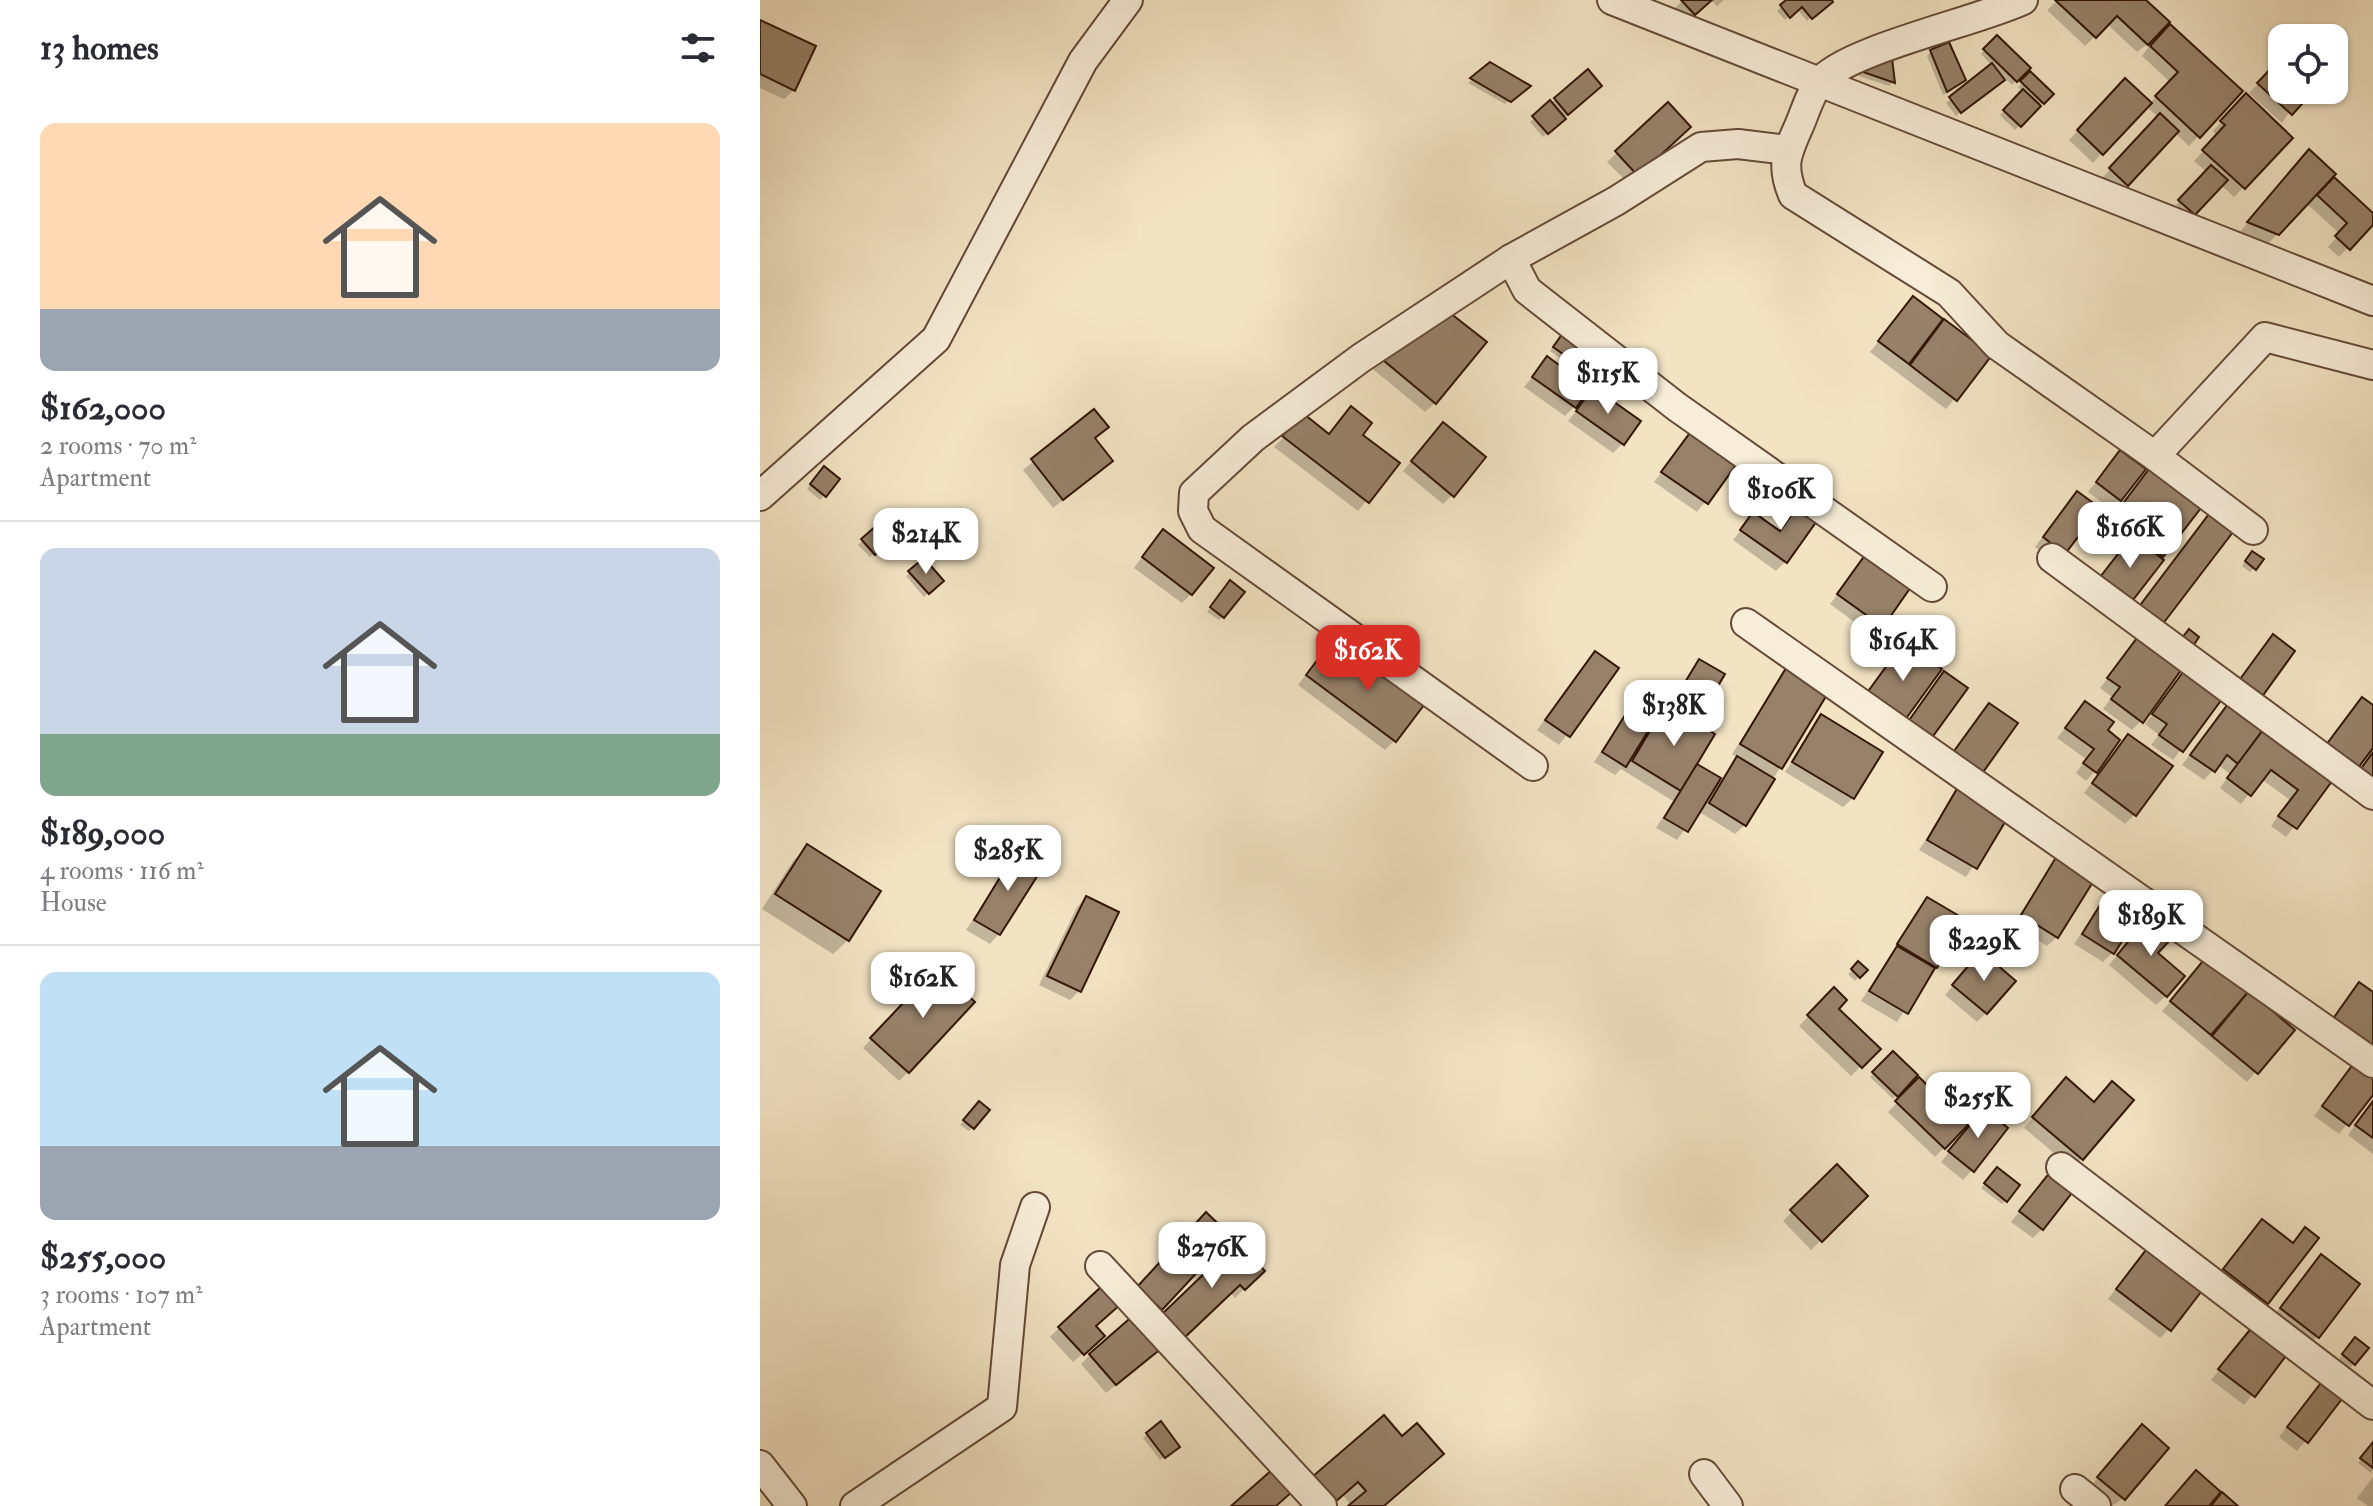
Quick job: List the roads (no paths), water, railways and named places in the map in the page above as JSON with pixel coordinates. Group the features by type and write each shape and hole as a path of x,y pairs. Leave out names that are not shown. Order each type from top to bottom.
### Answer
{"street":[{"path":"760,496 936,339 1083,61 1128,0"},
{"path":"1612,0 2373,301"},
{"path":"2023,0 1995,13 1865,54 1820,81 1788,150 1784,174 1793,195 1949,293 1997,345 2155,456 2253,530"},
{"path":"1533,766 1202,529 1193,511 1194,493 1253,438 1361,358 1511,259 1616,201 1701,147 1738,144 1788,150"},
{"path":"1511,259 1527,290 1664,398 1932,587"},
{"path":"2155,456 2265,337 2373,365"},
{"path":"2052,558 2373,795"},
{"path":"1746,623 2373,1063"},
{"path":"2061,1167 2373,1405"},
{"path":"855,1506 1002,1407 1015,1265 1035,1207"},
{"path":"1100,1266 1322,1506"},
{"path":"760,1465 792,1506"},
{"path":"1704,1474 1728,1506"}]}
